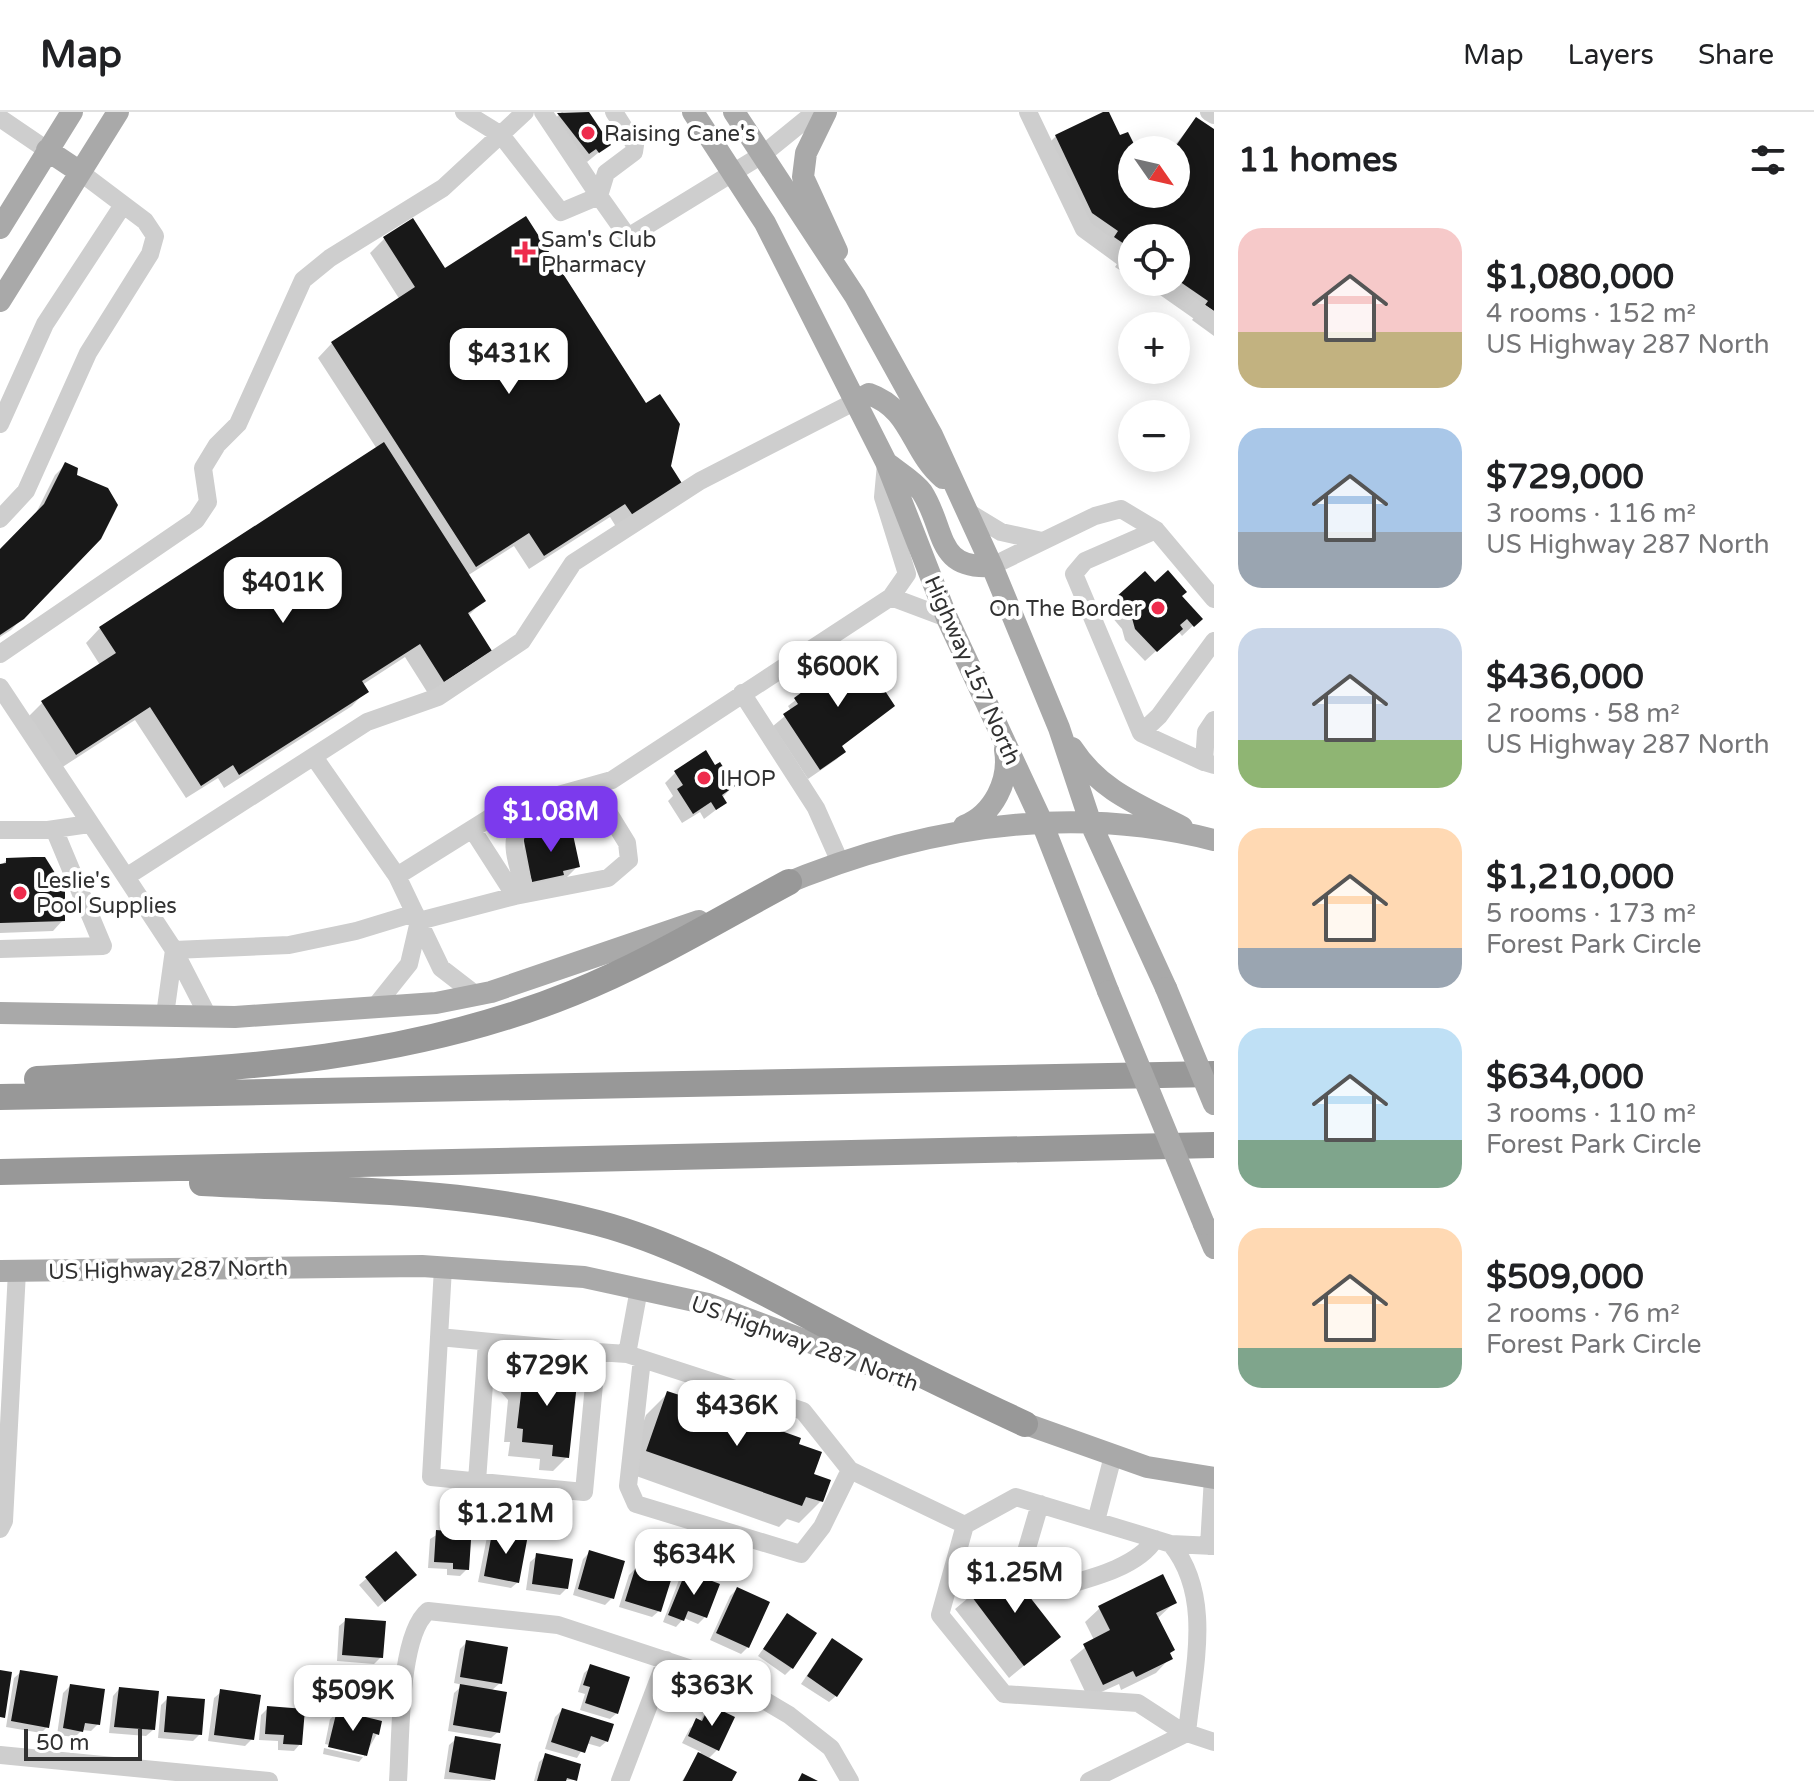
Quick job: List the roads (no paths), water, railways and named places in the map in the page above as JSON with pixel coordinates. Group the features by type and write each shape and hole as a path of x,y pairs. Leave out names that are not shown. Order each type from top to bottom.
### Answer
{"highway":[{"path":"0,1081 261,1067 350,1055 433,1037 570,995 619,974 789,882"},
{"path":"0,1097 1214,1074"},
{"path":"0,1172 1214,1145"},
{"path":"55,1171 133,1180 459,1195 600,1223 669,1249 753,1287 898,1364 1025,1424"}],"main road":[{"path":"0,228 72,112"},
{"path":"0,301 118,112"},
{"name":"Highway 157 North","path":"693,112 765,223 886,462 947,618 1041,820 1214,1248"},
{"path":"734,112 855,296 932,435 992,566 1059,728 1091,824 1166,988 1214,1104"},
{"path":"826,112 806,153 803,177 855,296"},
{"path":"47,150 80,172"},
{"path":"856,401 869,394 897,409 931,467 953,486"},
{"path":"886,462 921,490 949,554 969,567 992,566"},
{"path":"1059,728 1084,767 1119,797 1209,839"},
{"path":"950,831 982,814 1003,785 1007,761 1002,737"},
{"path":"0,1013 208,1016 373,1009 476,995 679,929 840,862 950,831 1041,820 1170,830 1209,839"},
{"name":"US Highway 287 North","path":"9,1271 443,1268 584,1277 708,1304 1113,1456 1147,1467 1214,1478"}],"street":[{"path":"464,112 501,135 561,212 599,196"},
{"path":"0,654 196,520 208,502 203,468 217,445 238,424 303,280 330,258 443,188 525,112"},
{"path":"543,112 628,237 762,155 815,112"},
{"path":"599,196 606,173 634,152 635,145 614,112"},
{"path":"1028,112 1084,229 1118,254"},
{"path":"0,118 47,150"},
{"path":"1,517 26,491 88,353 150,254 155,236 145,221 80,172"},
{"path":"0,424 45,324 123,205"},
{"path":"1177,296 1214,322"},
{"path":"126,877 367,722 438,697 522,641 573,563 700,481 856,401"},
{"path":"397,876 501,811 612,780 891,597 907,574 883,497 886,462"},
{"path":"964,508 982,524 1001,532 1042,541"},
{"path":"992,566 1095,516 1121,509 1156,530 1214,599"},
{"path":"1156,530 1085,561 1074,574 1141,733 1209,763 1206,732 1214,720"},
{"path":"891,597 947,618"},
{"path":"1141,733 1159,716 1214,641"},
{"path":"0,687 174,950 208,1016"},
{"path":"742,693 816,808 840,862"},
{"path":"314,757 397,876 441,968 476,995"},
{"path":"174,950 289,945 608,878 629,860 627,843 592,786"},
{"path":"521,894 513,840 520,825 525,821 603,804"},
{"path":"0,830 54,829 89,824"},
{"path":"0,949 103,946 54,829"},
{"path":"472,829 521,894"},
{"path":"373,1009 409,964 417,917"},
{"path":"165,1015 174,950"},
{"path":"443,1268 431,1477 584,1492 597,1352"},
{"path":"0,1529 4,1521 9,1271"},
{"path":"639,1289 628,1486 636,1504 801,1554 822,1527 850,1470"},
{"path":"439,1337 634,1356 803,1411 850,1470 965,1525"},
{"path":"477,1481 487,1342"},
{"path":"1096,1521 1113,1456"},
{"path":"1214,1478 1212,1546 1163,1541 1016,1497 965,1525 940,1615 1004,1694 1138,1703 1187,1733 1214,1742"},
{"path":"1040,1504 1025,1555 1049,1590 1088,1579 1146,1553 1163,1541"},
{"path":"1163,1541 1181,1556 1199,1600 1187,1733"},
{"path":"398,1781 407,1667 417,1621 428,1611 558,1625 737,1684 789,1715 831,1748 850,1781"},
{"path":"620,1781 666,1660"},
{"path":"1089,1781 1187,1733"},
{"path":"0,1755 191,1777 269,1781"}],"place":[{"name":"Raising Cane's","path":"588,133"},
{"name":"Sam's Club Pharmacy","path":"525,252"},
{"name":"On The Border","path":"1158,608"},
{"name":"IHOP","path":"704,778"},
{"name":"Leslie's Pool Supplies","path":"20,893"}]}
